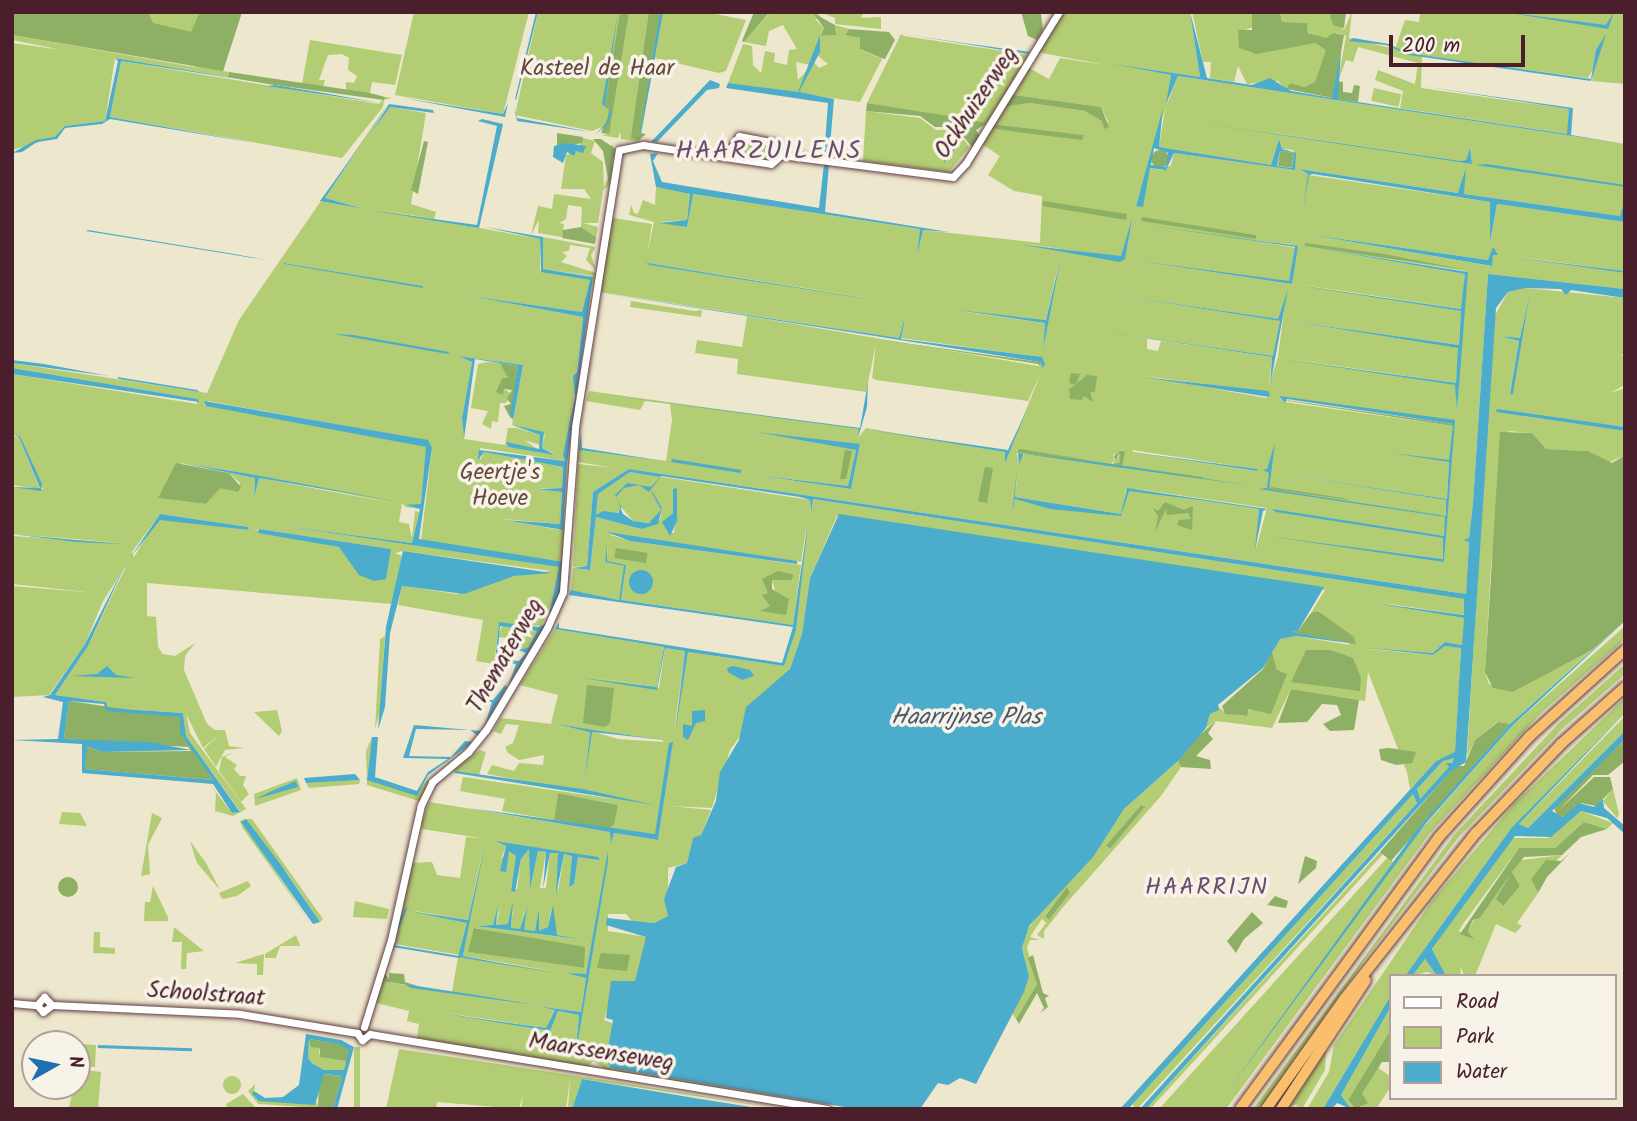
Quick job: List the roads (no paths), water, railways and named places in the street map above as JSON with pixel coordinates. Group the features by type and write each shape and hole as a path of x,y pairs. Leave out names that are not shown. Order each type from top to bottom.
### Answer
{"highway":[{"path":"1240,1109 1439,837 1530,736 1625,650"},
{"path":"1266,1109 1396,931 1504,803 1625,687"},
{"path":"1281,1109 1396,931"}],"street":[{"name":"Ockhuizerweg","path":"781,155 953,177 966,163 1059,12"},
{"path":"739,136 776,143 781,155 771,164 725,157 739,136"},
{"name":"Thematerweg","path":"364,1027 391,940 421,805 432,782 468,752 490,723 547,628 563,592 575,427 620,150 635,145 725,157"},
{"name":"Schoolstraat","path":"12,1003 37,1005 44,997 52,1005 240,1014 357,1033 362,1040 370,1034"},
{"path":"357,1033 364,1027 370,1034"},
{"name":"Maarssenseweg","path":"370,1034 827,1109"}],"water":[{"path":"538,12 516,100 515,99"},
{"path":"618,12 605,106 611,111 609,123 596,134 607,122 609,110 602,104"},
{"path":"660,12 663,12 641,134 640,133"},
{"path":"1190,12 1207,78 1252,85 1270,78 1291,91 1332,98 1341,51 1338,99 1567,134 1569,109 1421,86 1573,108 1571,135 1625,144 1178,76 1166,104 1171,75 1112,64 1200,77"},
{"path":"1504,12 1606,25 1614,12 1608,29"},
{"path":"904,34 963,43 1030,52 1028,54"},
{"path":"1606,34 1591,81 1409,55 1386,45 1349,41 1353,38 1389,44 1407,53 1591,79 1596,50"},
{"path":"820,35 820,52 799,92 834,99 829,158 824,157 828,103 726,88 728,83 798,92"},
{"path":"115,58 264,83 121,61 110,117 254,143 110,119 102,124 65,128 57,139 37,142 22,152 12,153 36,140 55,137 65,126 105,121 118,61"},
{"path":"710,80 720,84 719,88 707,90 657,142 651,142"},
{"path":"267,86 318,92 380,103"},
{"path":"403,98 503,114 508,103 505,117"},
{"path":"389,104 433,110 434,113 390,107 367,139"},
{"path":"514,106 517,118 591,132 517,121"},
{"path":"1163,108 1159,147 1271,165 1279,139 1282,149 1296,153 1295,170 1174,153 1166,170 1150,168 1143,207 1136,206","holes":["1154,148 1168,153 1166,167 1151,165","1280,151 1294,153 1292,168 1277,166"]},
{"path":"1167,118 1460,161 1466,160 1470,147 1472,164"},
{"path":"482,119 503,124 479,228 369,210 477,225 497,126 478,121"},
{"path":"950,135 957,147 944,163 944,137"},
{"path":"365,139 325,198 364,209 320,201"},
{"path":"566,143 586,146 583,153 576,151 574,156 567,152 563,163 553,157 554,146"},
{"path":"658,153 653,161 662,182 819,208 824,164 829,165 825,212 949,232 923,230 917,257 920,229 693,194 687,227 659,223 687,220 690,194 656,187 650,154"},
{"path":"1487,164 1625,185 1625,187 1476,165"},
{"path":"1466,167 1464,194 1620,216 1625,199 1625,222 1497,204 1490,242 1490,202 1313,174 1309,175 1303,211 1308,174 1299,169 1458,193"},
{"path":"1133,215 1125,259 1120,262 1024,245 1121,256"},
{"path":"1140,224 1298,246 1292,284 1132,260 1289,281 1295,247"},
{"path":"485,227 543,237 543,269 593,277 567,463 563,530 505,520 560,524 562,492 537,489 562,488 563,467 484,452 478,460 479,450 565,461 563,455 575,397 573,376 577,372 583,317 470,296 582,312 590,280 541,272 540,239"},
{"path":"86,231 234,254 272,261"},
{"path":"1306,234 1488,260 1493,247 1498,255 1493,255 1492,266"},
{"path":"1304,246 1468,272 1457,411 1455,385 1282,359 1456,383 1458,348 1289,321 1459,345 1461,311 1296,285 1461,309 1465,274"},
{"path":"1504,256 1625,271 1625,273 1555,263"},
{"path":"1061,257 1043,350 1045,323 957,310 1046,320"},
{"path":"645,260 648,263 887,302 649,265"},
{"path":"284,264 422,286 423,288"},
{"path":"1488,274 1625,289 1625,298 1571,290 1566,295 1561,289 1526,288 1508,292 1496,308 1466,762 1451,771 1146,1109 1140,1109 1417,803 1413,794 1128,1109 1120,1109 1436,761 1455,752 1461,648 1445,646 1433,655 1367,648 1433,653 1445,642 1462,645 1464,618 1375,603 1464,615 1464,599 813,499 811,513 810,500 800,497 661,476 649,492 639,485 624,488 628,483 651,487 660,477 630,472 598,494 596,515 603,511 618,513 621,508 623,514 633,521 649,523 661,510 652,491 662,508 658,524 641,529 596,517 590,570 573,568 587,566 593,492 629,469 1466,594 1469,542 1463,540 1469,538","holes":["1454,758 1452,763 1446,763 1449,767 1420,799 1417,789 1443,761"]},
{"path":"1288,289 1270,386 1272,357 1103,332 1273,356 1280,321 1115,295 1278,319"},
{"path":"601,293 899,338 906,313 901,339 1042,357 1045,364 1043,368 1040,362"},
{"path":"1530,293 1513,394 1510,394 1519,341 1500,336 1520,338"},
{"path":"334,334 353,335 449,352 448,354"},
{"path":"458,356 523,365 513,420 510,415 518,366 475,359 464,439 462,418 472,362"},
{"path":"12,360 44,364 109,376 12,363"},
{"path":"12,368 198,399 199,402 12,374"},
{"path":"117,377 197,390 200,392 119,379"},
{"path":"1143,377 1268,391 1270,395 1269,397"},
{"path":"868,382 867,407 858,438 859,429 592,393 860,428"},
{"path":"1279,396 1455,420 1444,562 1267,536 1443,559 1443,538 1276,512 1272,509 1444,536 1445,517 1259,489 1267,488 1269,473 1263,470 1267,469 1275,443 1269,489 1446,516 1446,500 1277,473 1447,499 1449,462 1392,453 1449,460 1453,424 1287,399 1285,403"},
{"path":"204,401 428,440 432,448 419,539 564,562 561,592 548,619 559,567 277,525 412,543 420,509 406,505 421,504 426,447 206,406"},
{"path":"1028,407 1005,463 1005,452 870,430 1008,450"},
{"path":"1497,409 1625,427 1625,431 1496,412"},
{"path":"512,425 544,432 542,448 555,455 508,447 506,442 539,449 540,435"},
{"path":"756,432 860,444 851,489 748,474 848,486 856,450"},
{"path":"581,433 582,448 663,461 579,450"},
{"path":"12,434 20,436 42,484 41,491 12,487 40,488 19,437"},
{"path":"1132,452 1257,469 1257,471"},
{"path":"1018,453 1253,486 1023,454 1019,465"},
{"path":"672,459 741,470 741,473 672,462"},
{"path":"181,463 399,502 259,478 254,497 255,478"},
{"path":"1017,470 1015,497 1121,514 1127,488 1267,509 1263,511 1255,550 1259,509 1199,500 1129,491 1121,516 1050,509 1015,499 1012,514"},
{"path":"677,488 677,521 670,536 662,522 673,513 673,489"},
{"path":"160,514 248,527 249,530 160,520 130,558"},
{"name":"Haarrijnse Plas","path":"839,514 1324,587 1298,631 1291,632 1356,644 1296,636 1280,639 1263,668 1218,705 1219,710 1210,714 1206,728 1178,761 1124,809 1094,856 1029,926 1022,948 1029,976 1024,992 976,1084 960,1078 948,1085 938,1083 920,1109 857,1109 611,1068 606,1059 613,1020 606,1018 611,981 635,981 646,937 606,925 607,918 654,923 668,916 664,899 676,867 687,863 693,838 701,835 716,801 720,772 739,740 746,707 790,669 802,634 810,578"},
{"path":"808,522 796,630 784,666 688,652 675,734 685,651 665,648 657,690 582,678 657,687 664,647 555,629 559,622 559,628 782,663 793,627 569,595 571,590 619,600 624,566 605,562 607,545 607,561 626,565 621,600 793,625"},
{"path":"259,529 391,549 386,579 374,581 359,575 339,547 258,533"},
{"path":"607,532 797,561 797,564 630,541"},
{"path":"12,534 76,540 123,544 76,542"},
{"path":"403,551 552,573 514,576 464,594 402,586 390,633 385,707 378,730 386,627"},
{"path":"126,563 88,646 55,695 106,702 108,708 183,713 186,736 240,812 232,813 213,784 82,773 82,744 12,740 58,739 63,702 43,697 50,695 85,644","holes":["69,701 104,704 106,711 180,717 180,733 213,780 85,769 87,747 103,752 191,750 150,742 64,739"]},
{"path":"641,570 652,577 653,582 646,593 641,594 630,587 629,582 636,571"},
{"path":"1625,621 1511,727 1427,822 1227,1092 1415,832 1510,724"},
{"path":"499,622 539,627 547,623 509,684 516,664 495,660","holes":["500,626 537,631 528,648 516,649 526,653 519,661 497,659"]},
{"path":"107,666 116,675 135,678 71,676 97,674"},
{"path":"733,666 750,670 754,676 742,680 728,672 727,668"},
{"path":"505,685 507,687 485,725 492,702 463,696 493,700"},
{"path":"705,710 705,721 696,723 688,740 683,737 683,724 692,726 692,711"},
{"path":"1625,713 1519,824 1528,828 1625,731 1625,739 1552,811 1563,817 1579,803 1594,807 1603,799 1604,808 1625,826 1625,834 1607,818 1581,811 1551,837 1515,836 1432,949 1445,974 1436,974 1425,959 1414,974 1406,974 1512,827"},
{"path":"555,724 664,740 592,732 584,783 590,732"},
{"path":"414,725 470,730 416,729 409,756 451,757 465,741 473,742 428,775 417,796 367,780 372,737 378,737 375,777 417,791 428,772 448,759 403,758"},
{"path":"673,742 658,840 614,833 611,844 610,832 468,808 655,834 669,743"},
{"path":"455,773 582,789 655,805"},
{"path":"355,774 360,780 306,783 304,778"},
{"path":"296,781 298,787 255,799 274,790"},
{"path":"246,819 320,922 313,924 241,822"},
{"path":"486,839 463,956 560,974 458,957 467,923 409,911 468,920"},
{"path":"495,841 598,857 600,860 578,857 574,884 569,887 572,856 564,854 556,895 558,853 550,853 543,889 546,852 538,851 530,889 529,849 521,859 515,892 511,891 516,856 509,851 506,872 500,871 506,846"},
{"path":"608,851 575,1059 579,1015 558,1011 550,1031 446,1014 546,1028 555,1010 537,1006 581,1012 586,978 565,973 586,974"},
{"path":"513,901 511,928 520,929 527,907 524,930 535,931 539,909 539,931 548,927 553,905 557,935 585,940 476,926 493,925 498,906 496,925 508,924"},
{"path":"404,984 482,996 534,1005 411,988"},
{"path":"1388,1000 1388,1012 1341,1095 1351,1109 1337,1103 1332,1109 1323,1109"},
{"path":"306,1034 341,1040 354,1047 337,1109 333,1109 342,1076 324,1074 315,1105 259,1101 252,1094 254,1091 265,1098 283,1097 299,1085","holes":["309,1039 339,1044 349,1050 344,1070 324,1070 308,1058"]},
{"path":"98,1045 192,1048 192,1051 98,1048"},
{"path":"582,1079 700,1099 764,1109 572,1109"}],"waterway":[{"path":"398,928 406,909"},
{"path":"397,934 393,946 459,957"}],"district":[{"name":"HAARZUILENS","path":"769,152"},
{"name":"HAARRIJN","path":"1207,888"}],"park label":[{"name":"Kasteel de Haar","path":"597,69"},
{"name":"Geertje's Hoeve","path":"500,486"}]}
